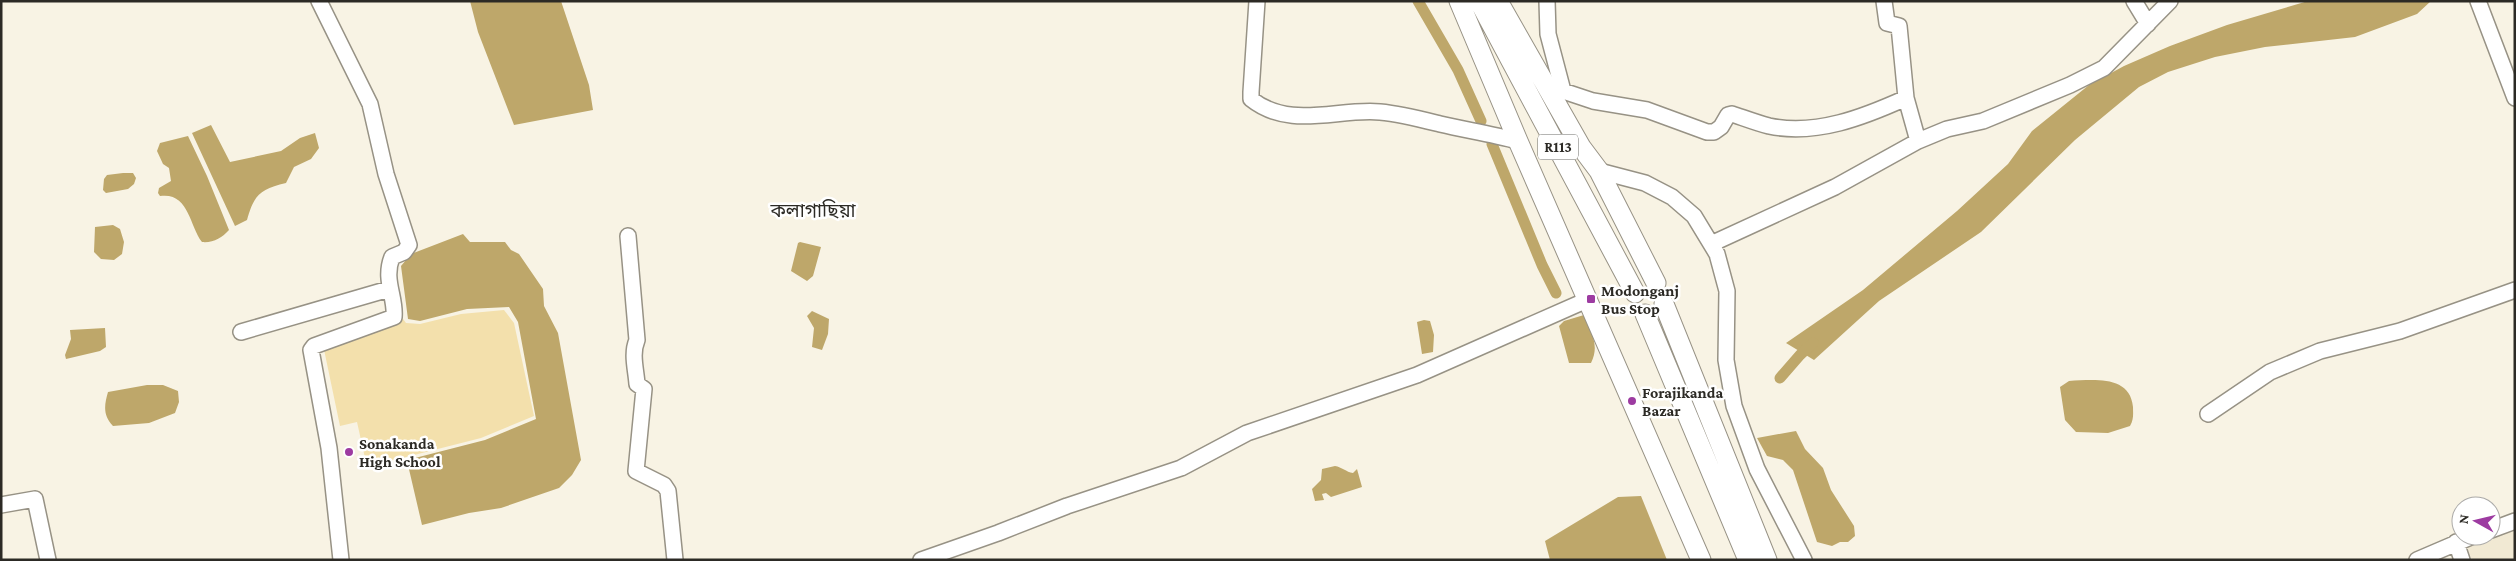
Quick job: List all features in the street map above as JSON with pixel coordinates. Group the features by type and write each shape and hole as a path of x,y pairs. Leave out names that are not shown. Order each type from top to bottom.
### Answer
{"main road":[{"path":"1460,1 1518,141 1701,560"},
{"name":"R113","path":"1479,1 1634,293"},
{"name":"R113","path":"1498,1 1581,147 1599,171 1656,283"},
{"path":"1664,304 1767,560"},
{"path":"1645,314 1748,560"}],"street":[{"path":"319,1 370,104 386,174 409,245 404,252 392,257 389,264 389,289 394,317 314,346 311,350 329,448 341,560"},
{"path":"1257,1 1251,99 1257,104 1300,117 1378,112 1411,115 1439,124 1518,141"},
{"path":"1547,1 1548,34 1563,91 1592,101 1647,110 1707,132 1714,132 1721,126 1728,115 1770,126 1796,129 1846,122 1906,98"},
{"path":"1884,1 1887,23 1899,26 1906,98 1918,141"},
{"path":"2134,1 2148,24"},
{"path":"1711,244 1835,187 1918,141 1947,129 1983,121 2104,68 2170,1"},
{"path":"2481,2 2515,98"},
{"path":"1599,171 1645,183 1672,197 1694,216 1717,254 1727,290 1726,360 1734,406 1758,468 1804,560"},
{"path":"628,236 637,340 634,346 634,357 637,384 644,389 635,468 638,473 664,485 668,491 675,560"},
{"path":"241,332 389,289"},
{"path":"2208,414 2270,372 2312,355 2400,331 2515,290"},
{"path":"921,560 998,534 1066,506 1181,468 1246,433 1417,375 1587,300"},
{"path":"1,505 34,499 48,560"},
{"path":"2501,526 2515,521"},
{"path":"2417,560 2451,544"},
{"path":"2457,546 2462,560"}],"shaded area":[{"path":"470,1 561,1 589,85 593,110 514,125 478,32"},
{"path":"2308,1 2431,1 2417,14 2355,37 2265,47 2215,57 2168,72 2139,87 2075,140 1981,232 1879,301 1814,360 1786,343 1863,290 1957,211 2008,164 2032,131 2089,85 2124,66 2170,46 2227,25"},
{"path":"211,125 230,162 281,151 300,138 315,133 319,148 311,159 294,167 286,183 259,194 252,205 247,220 235,226 192,133"},
{"path":"188,136 229,230 220,238 210,242 202,242 183,204 177,199 170,196 160,196 158,193 159,188 171,181 169,168 163,164 157,151 160,143"},
{"path":"133,173 136,178 134,184 128,189 106,193 103,190 104,179 107,175"},
{"path":"113,225 120,229 124,242 122,254 114,260 101,259 94,252 95,227"},
{"path":"463,234 470,242 505,242 511,250 519,254 543,289 544,306 558,333 581,460 572,475 559,488 501,508 469,513 422,525 408,465 415,458 485,440 536,419 518,322 509,307 467,309 420,321 408,319 401,266 411,254"},
{"path":"798,243 821,247 813,276 807,281 791,271"},
{"path":"504,310 514,323 534,416 481,438 367,467 357,422 340,426 322,340 398,312 406,323 420,324 461,314"},
{"path":"812,311 829,319 828,334 822,350 812,347 814,328 807,316"},
{"path":"1584,315 1595,344 1594,356 1591,363 1569,363 1559,326 1564,321"},
{"path":"1430,321 1434,335 1433,352 1422,354 1417,322"},
{"path":"105,328 106,347 100,351 66,359 65,355 71,339 70,330"},
{"path":"2099,380 2118,384 2125,389 2133,407 2133,419 2130,426 2108,433 2076,432 2065,420 2060,387 2069,381"},
{"path":"147,385 163,385 178,391 179,402 175,413 149,423 113,426 107,418 105,410 108,392"},
{"path":"1796,431 1805,449 1823,468 1831,490 1854,526 1855,536 1848,542 1840,542 1832,546 1817,542 1793,470 1783,460 1767,456 1757,438"},
{"path":"1335,466 1353,473 1357,469 1362,487 1331,497 1326,493 1322,494 1324,500 1315,501 1312,489 1321,480 1322,469"},
{"path":"1641,496 1667,560 1550,560 1545,541 1618,497"},
{"path":"2515,528 2515,560 2472,560 2466,546 2501,546 2501,533"}],"waterway":[{"path":"1418,1 1458,70 1481,121"},
{"path":"1492,144 1542,265 1556,293"},
{"path":"1780,378 1813,343"}],"place":[{"name":"Modonganj Bus Stop","path":"1591,299"},
{"name":"Forajikanda Bazar","path":"1632,401"},
{"name":"Sonakanda High School","path":"349,452"}],"district":[{"name":"কলাগাছিয়া","path":"813,210"}]}
